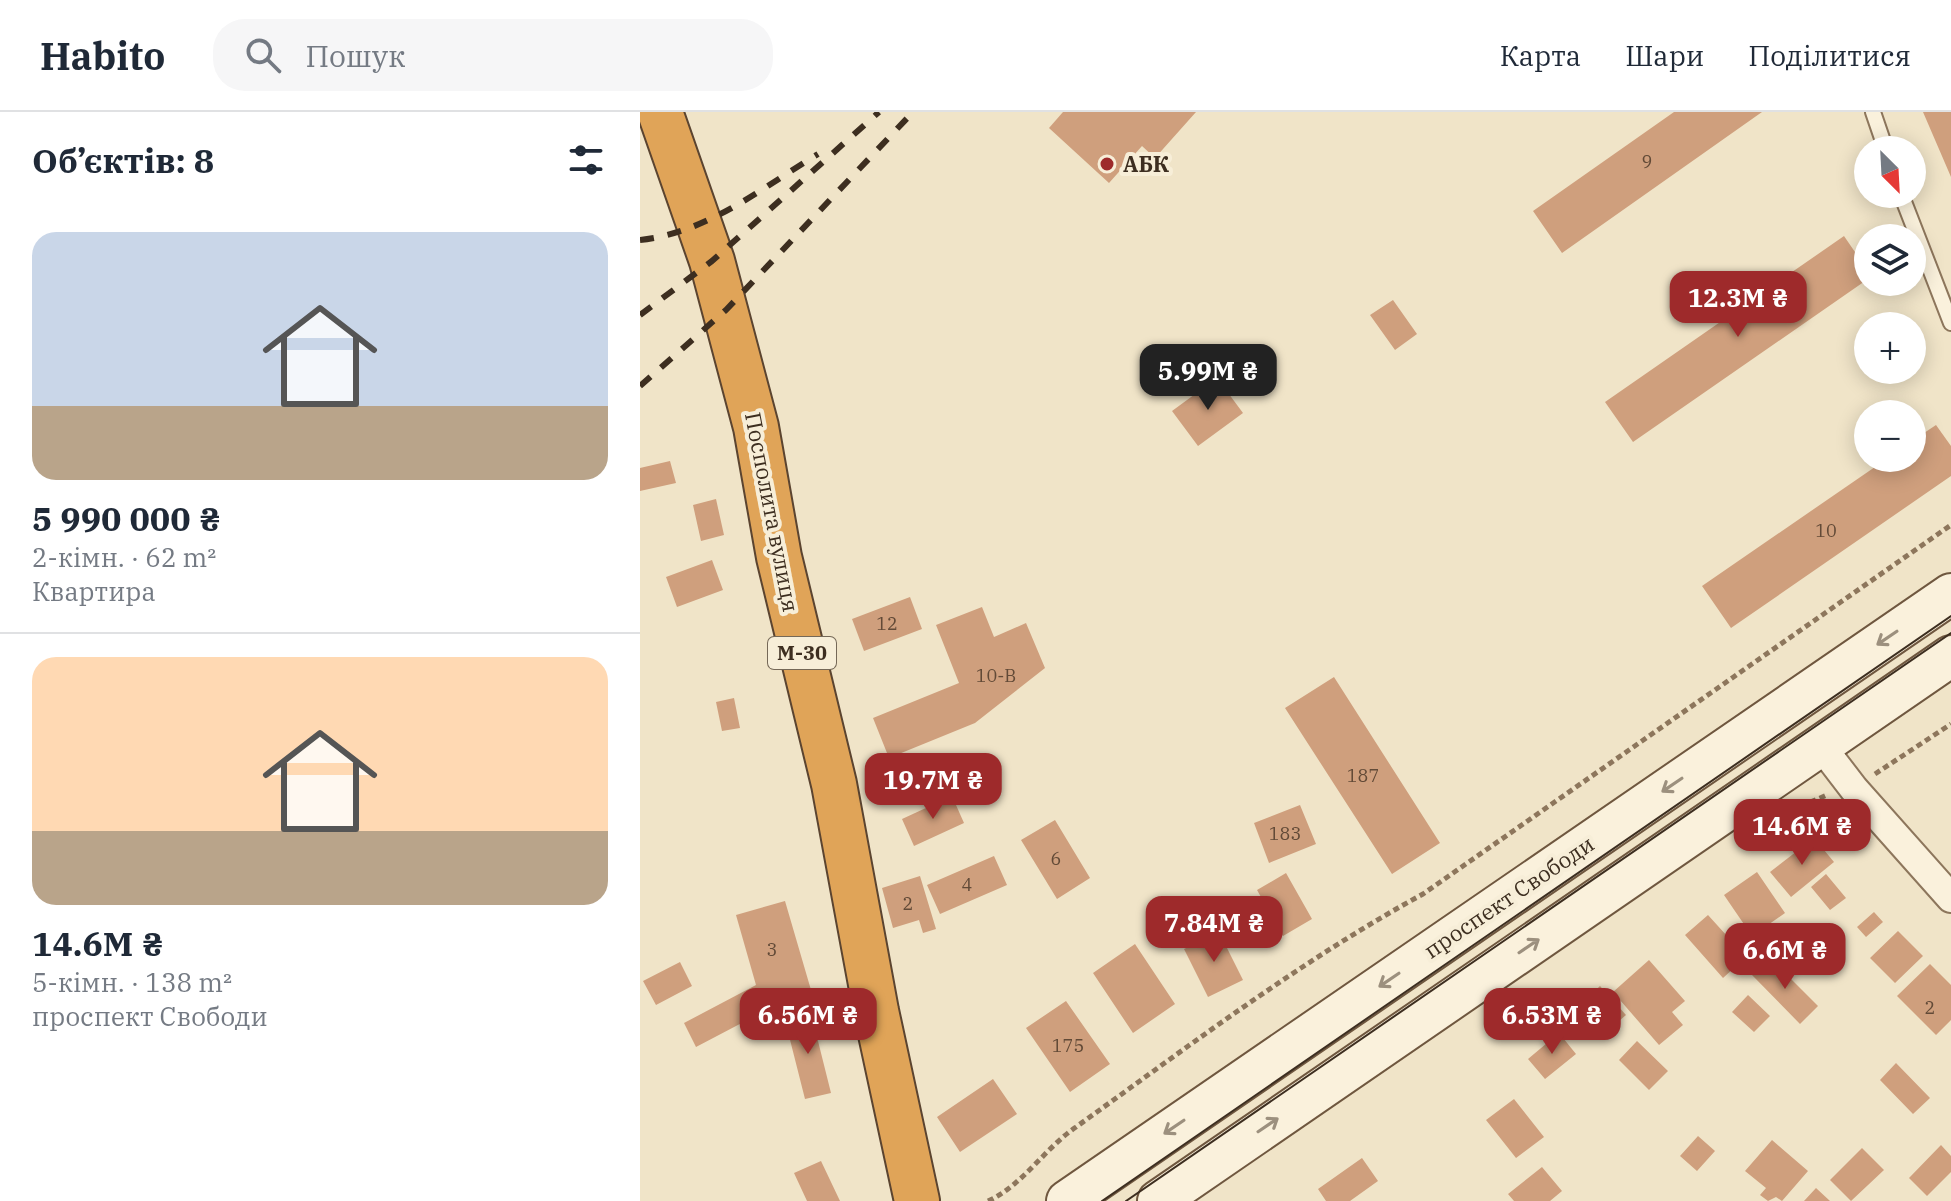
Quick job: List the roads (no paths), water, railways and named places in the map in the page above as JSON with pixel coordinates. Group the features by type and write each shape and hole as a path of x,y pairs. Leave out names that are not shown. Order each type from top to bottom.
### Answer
{"highway":[{"name":"Посполита вулиця","path":"660,112 712,261 756,427 779,557 834,784 876,1011 917,1201"}],"main road":[{"name":"проспект Свободи","path":"1067,1201 1951,594"},
{"path":"1158,1201 1951,656"}],"street":[{"path":"1821,746 1854,789 1951,898"}],"lane":[{"path":"1873,112 1881,136"},
{"path":"1906,208 1951,323"}],"tram line":[{"path":"1102,1201 1951,616"},
{"path":"1126,1201 1951,633"}],"railway":[{"path":"640,315 712,261 879,112"},
{"path":"640,386 726,310 913,112"},
{"path":"640,240 665,236 711,219 818,154"}],"place":[{"name":"АБК","path":"1107,164"}]}
